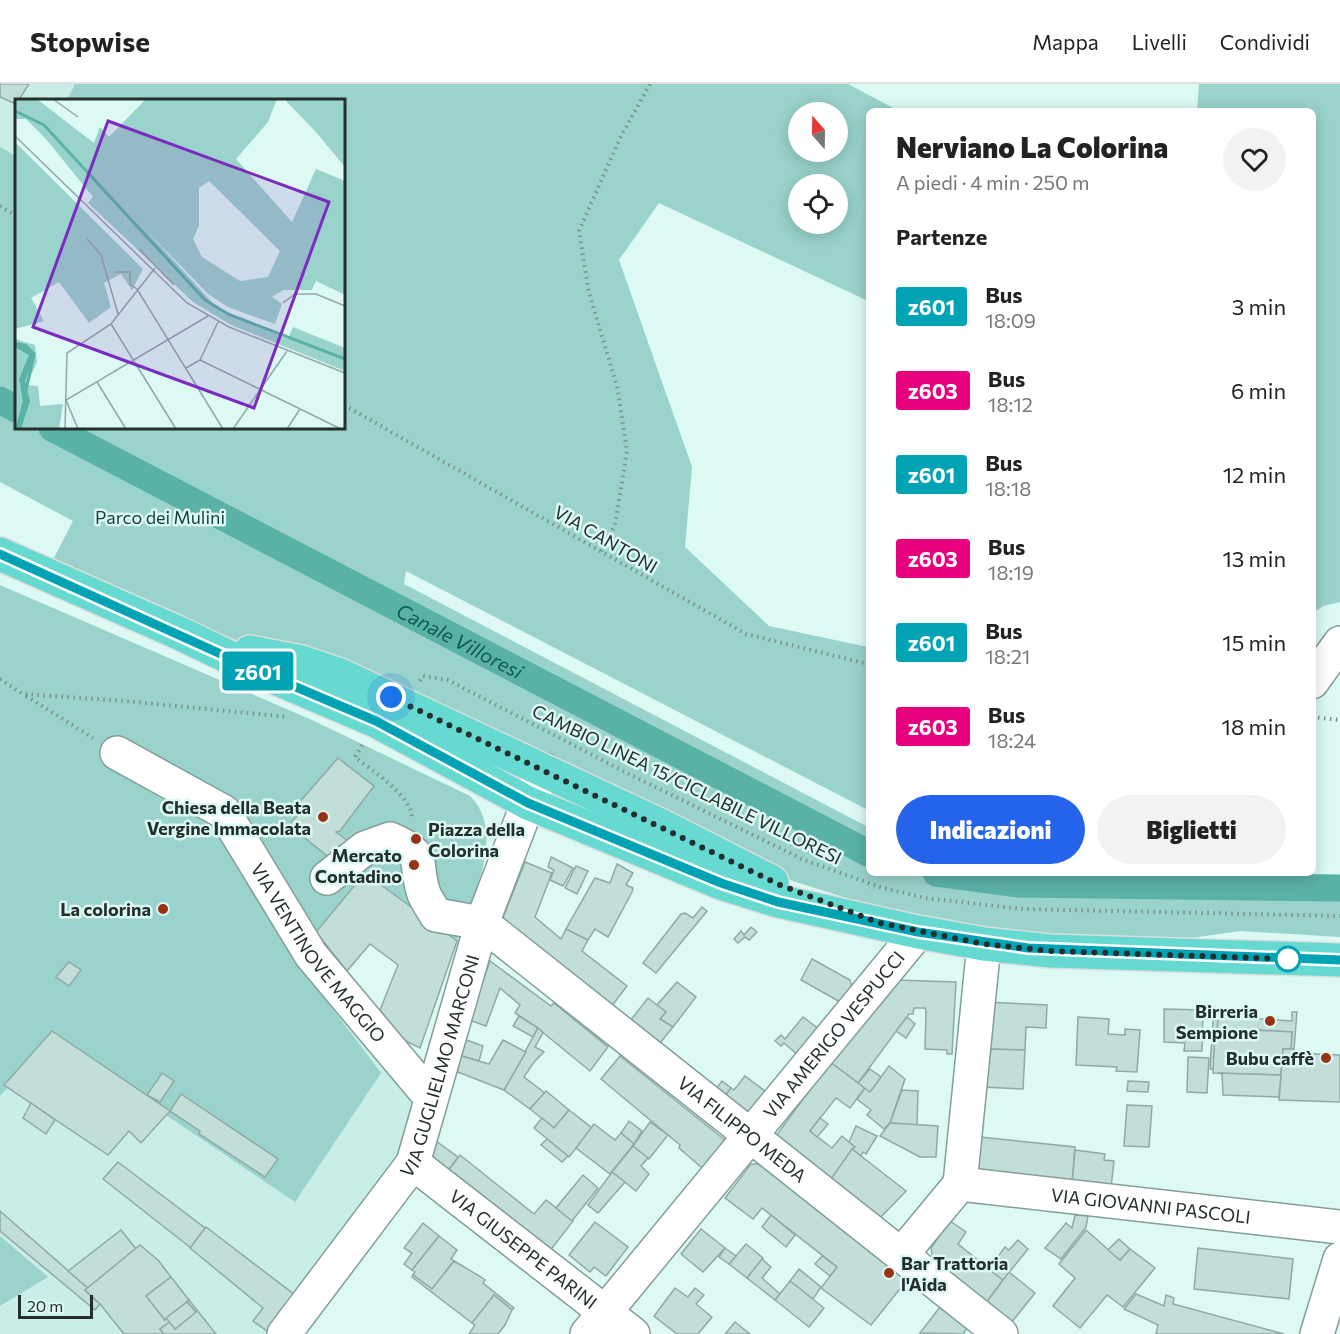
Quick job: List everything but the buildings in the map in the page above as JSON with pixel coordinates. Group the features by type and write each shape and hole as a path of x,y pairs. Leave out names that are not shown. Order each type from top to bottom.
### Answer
{"main road":[{"path":"0,554 181,634 371,730 528,803 721,883 778,902 984,944 1050,951 1340,960"},
{"path":"181,634 320,668 408,705 780,885 880,923"}],"street":[{"path":"1316,676 1340,643"},
{"name":"VIA VENTINOVE MAGGIO","path":"117,753 224,812 311,955 430,1098"},
{"name":"VIA GUGLIELMO MARCONI","path":"284,1334 413,1162 482,923 528,803 544,770"},
{"path":"327,878 365,848 390,839 411,848 420,864 424,894 436,915 482,923"},
{"name":"VIA FILIPPO MEDA","path":"482,923 1001,1334"},
{"name":"VIA AMERIGO VESPUCCI","path":"596,1323 918,932"},
{"path":"902,1254 960,1184 984,944"},
{"name":"VIA GIUSEPPE PARINI","path":"413,1162 596,1323 633,1334"},
{"name":"VIA GIOVANNI PASCOLI","path":"960,1184 1340,1227"},
{"path":"1317,1334 1340,1259"}],"path":[{"path":"601,551 615,525 627,451 617,386 589,292 579,231 620,138 650,84"},
{"path":"0,206 15,215"},
{"name":"VIA CANTONI","path":"345,406 746,634 866,664"},
{"name":"CAMBIO LINEA 15/CICLABILE VILLORESI","path":"408,705 423,676 448,680 629,774 804,860 880,887 925,898 1023,909 1340,916"},
{"path":"0,679 117,753"},
{"path":"23,694 125,701 294,718"},
{"path":"1316,717 1340,720"},
{"path":"371,730 355,757 392,786 412,812 411,848"}],"shaded area":[{"path":"0,84 75,84 68,99 15,99 15,155 0,147"},
{"path":"0,697 201,816 422,1111 409,1163 279,1334 0,1334"}],"green space":[{"name":"Parco dei Mulini","path":"75,84 848,84 893,108 866,108 866,300 659,203 619,260 692,467 685,547 769,626 866,647 866,809 406,571 404,584 866,826 866,876 962,876 980,886 1340,896 1340,937 1240,931 1177,940 1055,935 973,927 871,906 762,871 53,560 73,521 0,482 0,147 15,155 15,429 345,429 345,99 68,99"},
{"path":"1199,84 1340,84 1340,602 1323,606 1316,611 1316,108 1197,108"},
{"path":"0,585 312,720 470,796 481,811 486,828 483,867 457,941 365,873 294,958 381,1073 295,1202 52,1038 0,1096"},
{"path":"0,1236 48,1277 0,1306"}],"waterway":[{"name":"Canale Villoresi","path":"0,400 15,408"},
{"name":"Canale Villoresi","path":"54,429 866,852"},
{"name":"Canale Villoresi","path":"959,876 1019,884 1340,888"}],"bus line":[{"name":"z601","path":"0,554 181,634 256,670 376,721 528,803 721,883 778,902 984,944 1050,951 1340,960"}],"place":[{"name":"Chiesa della Beata Vergine Immacolata","path":"323,817"},
{"name":"Piazza della Colorina","path":"416,839"},
{"name":"Mercato Contadino","path":"414,865"},
{"name":"La colorina","path":"163,909"},
{"name":"Birreria Sempione","path":"1270,1021"},
{"name":"Bubu caffè","path":"1326,1058"},
{"name":"Bar Trattoria l'Aida","path":"889,1273"}],"route":[{"path":"391,697 780,885 880,923 984,944 1050,951 1290,959 1288,959"}]}
